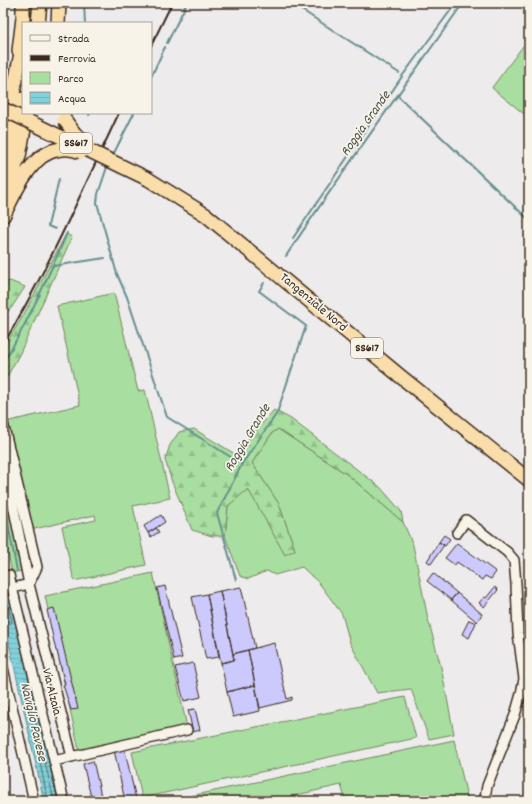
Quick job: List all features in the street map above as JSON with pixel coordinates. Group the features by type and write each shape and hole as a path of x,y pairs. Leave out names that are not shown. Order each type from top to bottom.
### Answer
{"highway":[{"path":"23,3 23,22"},
{"path":"26,22 28,3"},
{"path":"38,22 40,3"},
{"path":"58,22 59,3"},
{"path":"17,73 22,27"},
{"path":"3,134 22,48"},
{"path":"3,171 16,131 22,104"},
{"name":"SS617","path":"3,109 152,181"},
{"path":"3,201 19,156 27,114"},
{"path":"63,116 76,134 86,142 152,181"},
{"path":"3,216 23,179 32,167 41,158 60,148 71,148 152,181"},
{"name":"Tangenziale Nord","path":"152,181 206,215 400,376 529,480"}],"street":[{"path":"3,423 37,567 29,584"},
{"path":"3,455 29,584 72,756"},
{"path":"457,533 466,520 507,552 514,560 518,633 524,679 515,715 487,786 486,801"},
{"name":"Via Alzaia","path":"9,575 64,801"},
{"path":"13,588 29,584"},
{"path":"3,668 34,801"},
{"path":"34,674 51,671"},
{"path":"54,761 188,730"}],"green space":[{"path":"529,38 529,118 492,88"},
{"path":"66,234 72,237 20,353 3,384 3,349 24,314"},
{"path":"10,281 25,287 12,307 3,317 3,283"},
{"path":"114,293 138,391 145,390 170,498 133,506 146,565 74,581 62,527 96,520 95,515 30,530 5,422 80,405 57,306"},
{"path":"274,410 291,419 380,487 401,511 403,522 348,475 278,429 272,433 252,463 279,504 295,550 285,555 248,489 228,506 225,536 212,536 192,530 172,482 165,460 170,445 179,432 194,429 235,454"},
{"path":"278,429 348,475 403,522 413,545 428,619 441,667 454,734 429,739 411,689 377,693 350,643 342,614 319,583 302,567 275,575 267,571 248,579 240,576 225,536 228,506 248,488 285,554 295,550 279,504 252,463 272,433"},
{"path":"3,479 21,571 12,573 3,528"},
{"path":"153,573 187,727 79,750 45,596"},
{"path":"405,697 416,738 142,798 132,752"},
{"path":"454,740 468,801 346,801 341,785 270,801 167,801"}],"water":[{"name":"Naviglio Pavese","path":"3,565 58,801 44,801 3,616"}],"building":[{"path":"161,515 165,522 148,533 144,526"},
{"path":"156,528 159,532 151,537 148,533"},
{"path":"444,535 450,539 445,546 439,542"},
{"path":"439,542 444,545 431,564 427,561"},
{"path":"457,543 496,572 491,579 485,576 482,580 457,562 455,565 445,558"},
{"path":"433,573 457,593 451,600 427,581"},
{"path":"165,586 182,658 174,660 157,588"},
{"path":"241,587 255,648 233,654 220,591"},
{"path":"495,587 498,590 484,607 479,603 484,597 486,598"},
{"path":"220,591 234,660 221,663 207,594"},
{"path":"457,593 482,614 477,622 451,600"},
{"path":"207,594 219,657 206,659 192,597"},
{"path":"54,608 78,709 71,710 63,685 65,684 47,610"},
{"path":"469,620 476,623 469,638 462,634"},
{"path":"274,643 287,699 292,697 292,700 260,708 248,650"},
{"path":"248,650 255,685 227,692 221,663 234,660 233,654"},
{"path":"193,663 201,697 184,701 175,667"},
{"path":"255,685 260,711 233,717 227,692"},
{"path":"195,709 200,730 193,732 188,710"},
{"path":"124,747 136,799 128,801 125,801 114,750"},
{"path":"93,761 102,801 92,801 83,764"}],"waterway":[{"path":"84,3 85,22"},
{"path":"167,43 187,3"},
{"path":"291,3 399,73"},
{"path":"293,238 403,75 456,3"},
{"name":"Roggia Grande","path":"286,256 351,160 463,3"},
{"path":"152,75 165,47"},
{"path":"398,96 529,220"},
{"path":"112,157 134,114"},
{"path":"108,164 98,194 97,203 117,274 127,297 167,417 242,464"},
{"path":"55,229 48,226 59,179"},
{"path":"3,363 45,283 67,233"},
{"path":"53,266 105,258"},
{"name":"Roggia Grande","path":"236,580 217,513 242,464 277,413 306,326 259,291 264,283"},
{"path":"3,498 17,571"}],"railway":[{"path":"152,44 172,3"},
{"path":"3,345 49,260 119,114"}]}
